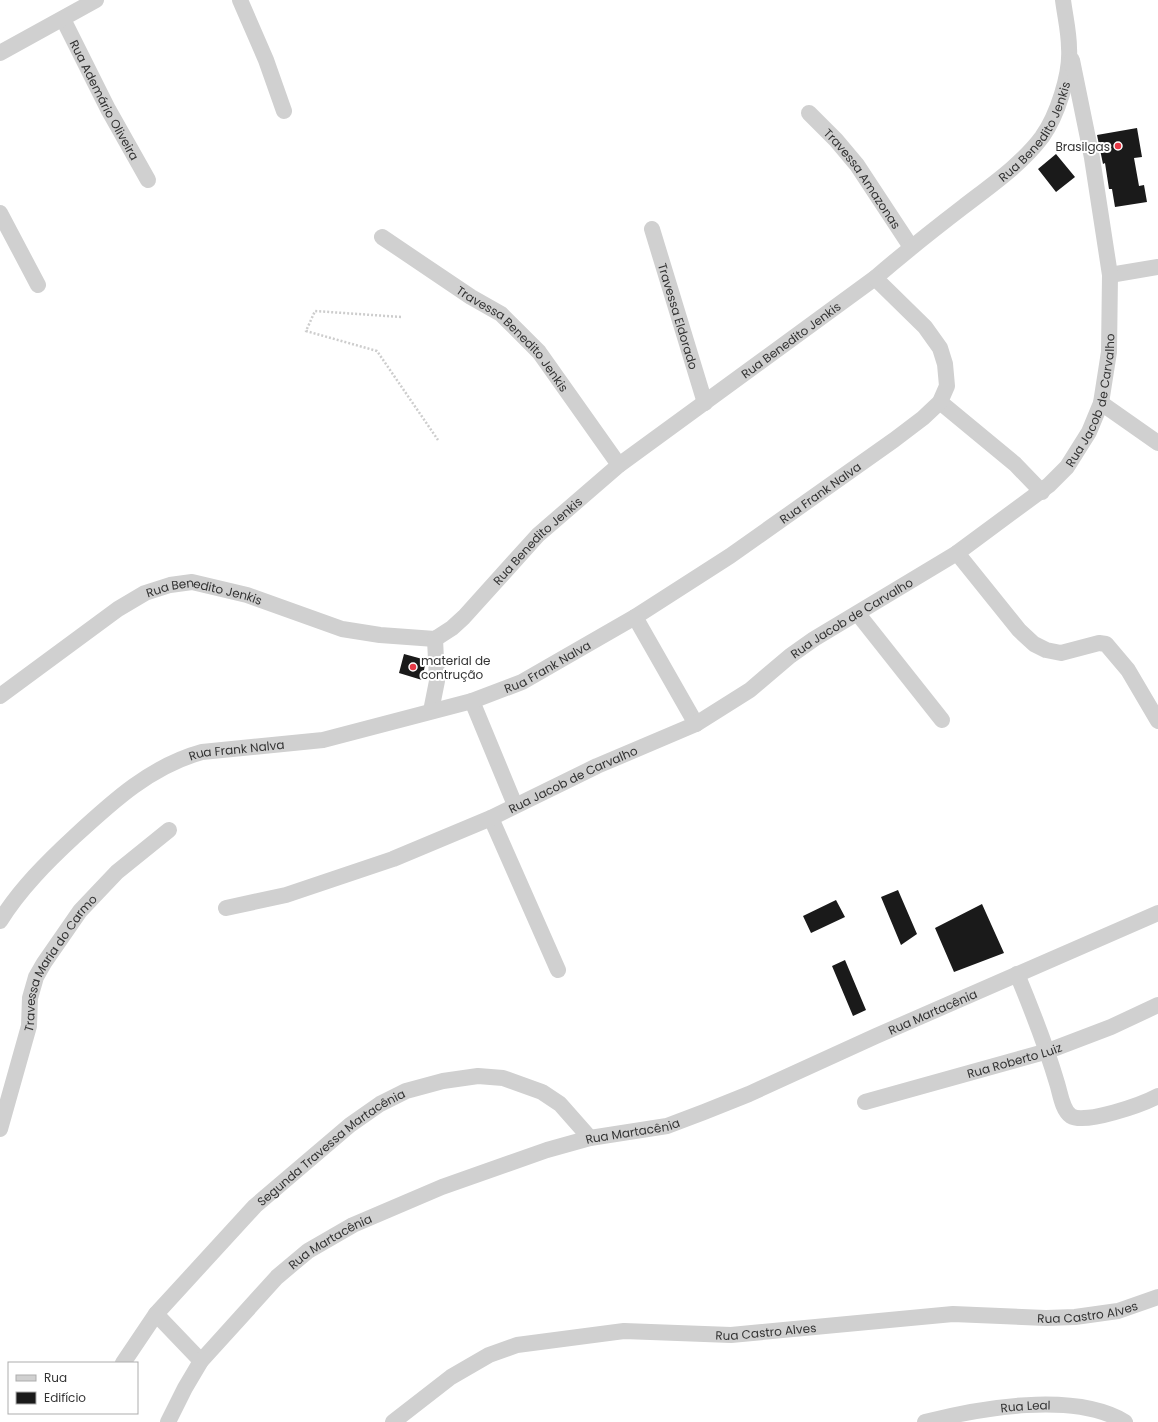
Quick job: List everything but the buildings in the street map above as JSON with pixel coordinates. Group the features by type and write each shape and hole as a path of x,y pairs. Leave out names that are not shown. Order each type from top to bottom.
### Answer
{"street":[{"path":"0,54 63,20 96,0"},
{"path":"240,0 266,60 284,110"},
{"name":"Rua Benedito Jenkis","path":"0,696 118,609 144,593 170,585 192,582 247,595 342,629 380,635 435,638 452,628 464,617 538,535 619,465 875,278 911,247 1000,179 1041,138 1054,116 1061,95 1070,49 1063,0"},
{"name":"Rua Ademário Oliveira","path":"63,20 108,109 148,180"},
{"name":"Rua Jacob de Carvalho","path":"226,908 286,895 393,858 491,818 515,805 632,751 696,724 750,690 790,656 814,639 858,614 957,553 1042,492 1067,467 1078,452 1089,432 1101,403 1109,352 1110,275 1092,158 1070,49"},
{"name":"Travessa Amazonas","path":"809,113 836,140 857,165 911,247"},
{"path":"0,213 38,285"},
{"name":"Travessa Eldorado","path":"652,229 705,403"},
{"name":"Travessa Benedito Jenkis","path":"382,237 471,297 501,314 524,336 539,352 619,465"},
{"path":"1110,275 1158,267"},
{"name":"Rua Frank Nalva","path":"0,921 10,904 46,863 104,809 134,785 161,768 183,757 202,752 323,740 361,731 430,711 472,701 522,682 634,617 730,556 894,440 923,418 940,402 947,386 945,364 940,348 925,327 875,278"},
{"path":"940,402 1015,464 1042,492"},
{"path":"1101,403 1158,444"},
{"path":"957,553 1019,630 1034,644 1046,650 1060,653 1099,643 1106,644 1113,650 1128,670 1158,721"},
{"path":"858,614 942,720"},
{"path":"634,617 696,724"},
{"path":"430,711 437,681 435,638"},
{"path":"472,701 515,805"},
{"path":"491,818 558,970"},
{"name":"Travessa Maria do Carmo","path":"0,1129 29,1026 30,998 36,977 44,963 80,912 98,892 117,872 169,830"},
{"name":"Rua Martacênia","path":"168,1422 184,1388 202,1361 277,1277 308,1251 353,1225 442,1187 547,1150 590,1138 667,1126 704,1112 749,1094 1017,974 1158,913"},
{"path":"1017,974 1048,1051 1064,1106 1069,1115 1075,1118 1088,1118 1124,1109 1158,1096"},
{"name":"Rua Roberto Luiz","path":"866,1102 1048,1051 1098,1032 1158,1005"},
{"name":"Segunda Travessa Martacênia","path":"124,1362 156,1314 256,1206 331,1140 380,1104 406,1091 443,1081 478,1076 503,1078 542,1092 560,1104 590,1138"},
{"name":"Rua Castro Alves","path":"393,1422 451,1378 489,1355 517,1346 624,1331 732,1335 953,1314 1046,1318 1076,1317 1118,1311 1158,1297"},
{"path":"156,1314 202,1361"},
{"name":"Rua Leal","path":"925,1422 986,1408 1061,1406 1096,1411 1116,1416 1125,1422"}],"path":[{"path":"401,317 315,311 306,331 377,351 438,440"}],"place":[{"name":"Brasilgas","path":"1118,146"},
{"name":"material de contrução","path":"413,667"}]}
